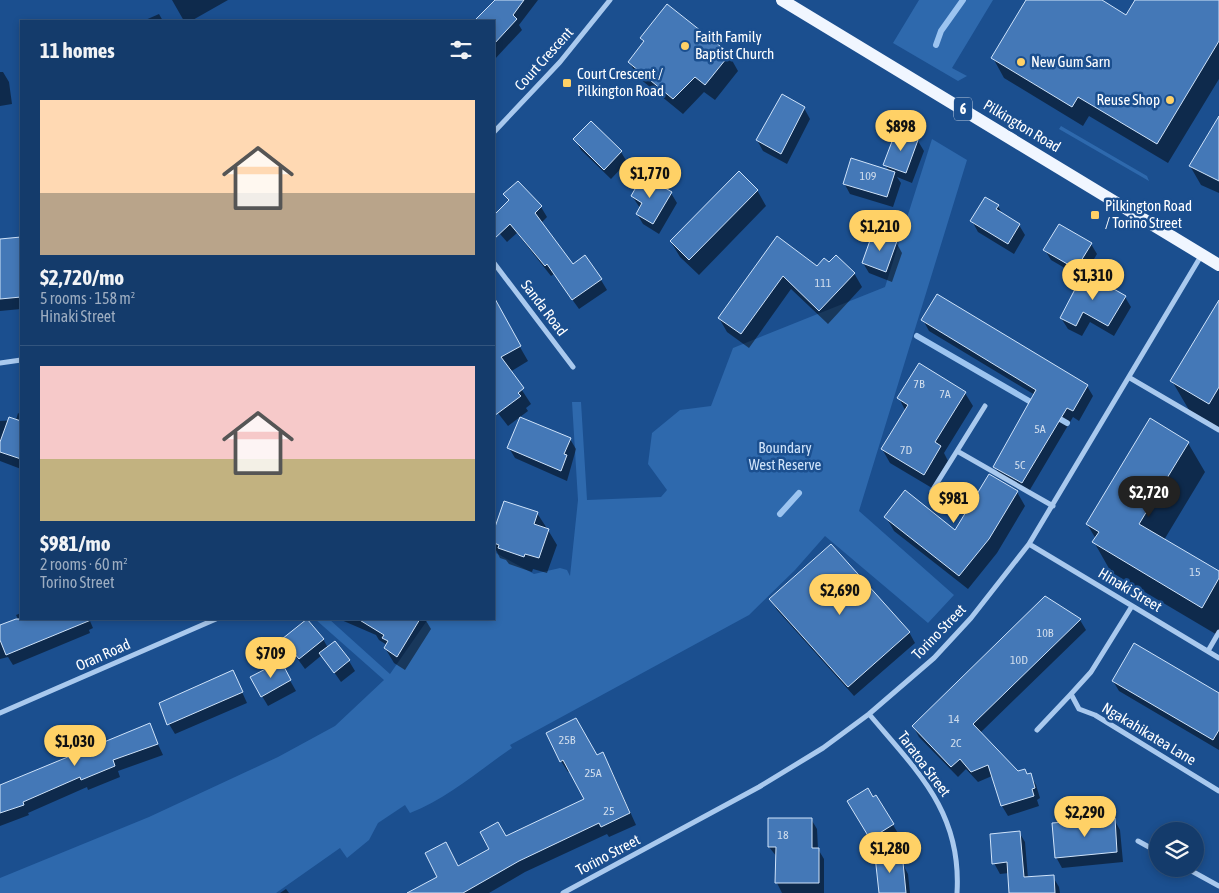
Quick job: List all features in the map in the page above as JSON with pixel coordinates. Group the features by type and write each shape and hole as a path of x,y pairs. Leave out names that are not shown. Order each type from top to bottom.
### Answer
{"main road":[{"name":"Pilkington Road","path":"782,0 1219,266"}],"street":[{"name":"Court Crescent","path":"495,131 560,62 610,0"},
{"name":"Torino Street","path":"563,893 759,787 823,748 869,714 924,666 971,618 1029,544 1202,256"},
{"name":"Sanda Road","path":"495,264 573,368"},
{"path":"0,363 20,360"},
{"path":"1130,378 1219,430"},
{"path":"932,492 985,406"},
{"path":"957,452 1053,506"},
{"name":"Hinaki Street","path":"1029,544 1219,658"},
{"path":"1037,730 1091,672 1132,606"},
{"name":"Oran Road","path":"0,713 214,620"},
{"path":"1208,651 1219,632"},
{"name":"Ngakahikatea Lane","path":"1071,694 1079,709 1095,715 1219,790"},
{"name":"Taratoa Street","path":"869,714 924,780 941,806 955,852 958,893"},
{"path":"1138,840 1149,847"},
{"path":"1203,877 1219,886"}],"green space":[{"path":"919,0 993,0 952,68 967,76 958,81 893,43"},
{"path":"1061,126 1147,176 1149,181 1059,129"},
{"name":"Boundary West Reserve","path":"932,139 967,160 859,511 954,595 928,623 825,536 795,570 749,615 510,745 512,748 437,800 410,813 405,805 378,823 369,840 347,858 340,848 276,893 0,893 0,878 149,817 278,757 335,726 384,680 316,620 330,620 390,674 427,620 495,620 495,553 534,574 560,568 567,570 570,576 578,500 572,402 581,402 587,500 661,497 667,490 648,464 652,433 680,410 711,406 733,348 885,287"}],"building":[{"path":"495,0 524,0 513,15 517,19 495,43 495,20 475,20"},
{"path":"1026,0 1102,0 1126,15 1135,0 1219,0 1219,41 1157,144 1078,97 1072,107 991,58"},
{"name":"Faith Family Baptist Church","path":"667,4 730,54 705,85 695,77 673,99 628,62 644,41 640,38"},
{"path":"782,94 805,107 781,154 756,140"},
{"path":"1219,116 1219,181 1189,166"},
{"path":"591,121 622,151 604,170 573,139"},
{"path":"896,131 918,140 906,173 883,165"},
{"path":"851,158 895,172 887,197 843,184"},
{"path":"739,171 758,190 689,260 670,241"},
{"path":"643,175 672,192 653,224 636,214 642,203 631,196"},
{"path":"518,181 542,206 535,213 573,264 585,255 602,279 572,300 547,264 545,266 510,224 495,238 495,214 509,200 503,194"},
{"path":"985,197 999,205 996,209 1020,224 1008,244 970,221"},
{"path":"1059,224 1092,243 1076,269 1043,250"},
{"path":"873,232 897,241 886,272 862,263"},
{"path":"777,236 817,266 824,258 829,262 836,255 855,273 819,311 783,276 741,334 718,318"},
{"path":"20,237 20,297 0,299 0,239"},
{"path":"1084,272 1126,296 1108,326 1083,312 1076,326 1060,318"},
{"path":"937,294 1088,385 1073,411 1067,408 1022,483 993,467 1036,390 921,320"},
{"path":"495,299 521,346 501,357 524,388 518,393 521,396 495,415"},
{"path":"1219,300 1219,387 1209,404 1170,381"},
{"path":"919,363 966,392 935,442 941,446 924,475 881,449 908,405 897,398"},
{"path":"9,417 20,421 20,459 0,452 0,442"},
{"path":"520,417 571,438 564,454 567,455 561,471 507,448"},
{"path":"1150,418 1189,442 1139,524 1219,571 1219,578 1202,608 1092,542 1099,532 1086,524"},
{"path":"989,474 1018,491 989,539 959,576 884,517 905,490 955,530"},
{"path":"504,501 538,512 534,524 549,529 539,558 525,554 524,557 498,548 499,545 495,543 495,527"},
{"path":"831,544 910,632 848,687 769,599"},
{"path":"1045,596 1081,619 973,724 1018,771 1025,769 1027,774 1031,773 1035,788 1032,789 1034,796 1001,806 988,765 971,772 960,759 951,767 912,726"},
{"path":"16,619 91,620 6,655 0,640 0,625"},
{"path":"308,620 324,639 299,659 282,639"},
{"path":"360,620 419,620 397,657 384,648 388,641 382,638 384,635"},
{"path":"335,641 350,660 334,673 319,653"},
{"path":"1134,643 1219,693 1219,730 1213,740 1112,681"},
{"path":"281,661 291,680 261,697 250,677"},
{"path":"233,670 243,692 167,725 159,703"},
{"path":"576,718 597,755 603,752 630,813 601,827 599,823 519,861 463,893 407,893 437,877 425,853 446,842 458,866 489,849 480,832 498,822 506,836 584,799 563,760 560,762 546,733"},
{"path":"150,723 158,744 113,760 115,766 81,780 80,777 23,802 24,805 0,813 0,785"},
{"path":"868,788 873,797 876,795 894,824 870,839 847,801"},
{"path":"768,818 812,818 812,848 819,848 819,883 775,883 776,847 768,847"},
{"path":"1115,818 1117,852 1055,858 1052,823"},
{"path":"1020,831 1024,877 1054,875 1055,893 1009,893 1007,862 992,864 990,834"},
{"path":"899,853 900,863 903,862 906,893 879,893 875,856"}],"waterway":[{"path":"936,45 941,31 963,0"},
{"path":"917,336 1036,405"},
{"path":"1053,415 1067,423"},
{"path":"780,514 799,493"}],"place":[{"name":"Faith Family Baptist Church","path":"685,46"},
{"name":"New Gum Sarn","path":"1021,62"},
{"name":"Court Crescent / Pilkington Road","path":"567,83"},
{"name":"Reuse Shop","path":"1170,100"},
{"name":"Pilkington Road / Torino Street","path":"1095,215"}]}
